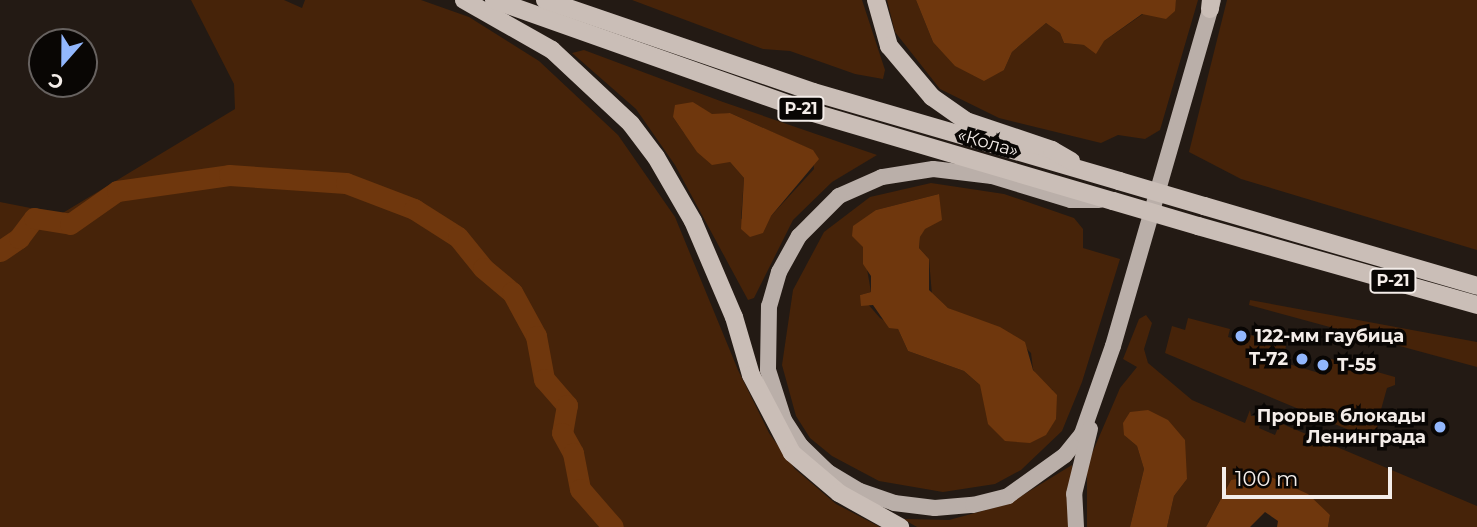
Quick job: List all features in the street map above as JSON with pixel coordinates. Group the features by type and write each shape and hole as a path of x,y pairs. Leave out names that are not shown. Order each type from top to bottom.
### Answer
{"highway":[{"path":"464,0 551,50 631,124 667,174 693,221 734,317 751,375 781,437 810,472 900,527"},
{"name":"«Кола»","path":"494,0 807,111 1477,305"},
{"name":"«Кола»","path":"545,0 813,92 1477,286"},
{"path":"876,0 889,46 932,97 966,121 1052,150 1096,175"}],"main road":[{"path":"1076,527 1079,462 1211,3"},
{"path":"1113,201 1070,200 992,176 953,169 902,172 860,185 812,220 788,254 774,287 766,346 784,420 801,446 828,472 860,491 894,503 935,508 973,505 1008,496 1065,455 1082,434 1113,346"}],"shaded area":[{"path":"191,0 284,0 302,8 305,0 421,0 469,17 539,61 618,135 675,217 738,370 769,433 795,469 836,504 880,527 0,527 0,202 61,214 235,109 234,84"},
{"path":"632,0 862,0 885,70 883,79 855,74 790,51 763,49"},
{"path":"887,0 916,0 933,42 1004,70 1012,52 1046,23 1060,33 1064,43 1084,45 1104,41 1143,14 1174,11 1176,0 1198,0 1160,130 1145,139 1118,135 1101,143 999,118 940,89 895,32"},
{"path":"916,0 1176,0 1175,11 1166,19 1142,14 1104,41 1096,54 1084,45 1064,43 1060,33 1046,23 1012,52 1004,70 984,81 955,66 933,42"},
{"path":"1227,0 1477,0 1477,250 1241,179 1189,152"},
{"path":"584,50 877,155 832,182 793,220 754,298 748,300 675,165 636,109 572,53","holes":["693,102 712,115 730,113 812,150 814,169 771,216 741,219 744,178 730,162 684,133 673,117"]},
{"path":"693,102 712,114 730,113 813,150 819,159 771,216 763,233 750,237 741,229 744,178 730,162 712,165 697,152 673,117 675,105"},
{"path":"931,183 1004,194 1074,218 1083,229 1083,248 1120,259 1082,382 1062,431 1021,470 995,484 943,492 879,481 832,456 810,438 796,416 782,365 793,290 824,232 870,197","holes":["939,194 920,237 919,248 929,259 932,295 948,308 1014,336 1031,353 1033,369 1041,384 1053,390 980,385 964,371 908,351 898,329 880,318 860,295 871,292 863,246 876,210"]},
{"path":"939,194 942,220 925,229 920,237 919,248 929,259 929,290 948,308 1000,327 1025,342 1033,370 1057,395 1056,419 1046,435 1030,443 1005,441 988,424 980,385 964,371 908,351 898,329 889,328 873,305 861,306 860,295 871,292 871,276 863,264 863,247 852,236 853,226 876,210"},
{"path":"1250,300 1477,342 1477,367 1249,305"},
{"path":"1146,315 1152,323 1144,349 1148,363 1192,400 1245,423 1250,410 1251,416 1264,416 1259,428 1275,435 1280,423 1477,506 1477,527 1328,527 1330,515 1231,480 1206,527 1167,527 1174,496 1187,479 1124,435 1137,446 1144,469 1130,527 1087,527 1087,465 1120,388 1137,367 1123,359 1139,319"},
{"path":"1188,318 1230,329 1228,337 1244,342 1247,334 1286,346 1282,362 1326,375 1331,359 1395,377 1395,385 1387,388 1377,424 1380,438 1373,440 1165,353 1172,326 1185,330"},
{"path":"1148,410 1168,420 1185,440 1187,479 1174,496 1167,527 1130,527 1144,469 1137,446 1124,435 1123,423 1130,412"},
{"path":"1072,465 1071,527 917,527 903,519 949,520 1008,504"},
{"path":"1256,476 1271,477 1308,494 1330,515 1328,527 1277,527 1278,521 1265,512 1250,527 1206,527 1231,480"}],"waterway":[{"path":"0,251 19,238 34,218 70,224 117,191 229,175 346,183 414,209 458,237 483,268 512,292 536,336 544,379 567,405 562,433 573,453 580,489 613,527"}],"place":[{"name":"122-мм гаубица","path":"1241,336"},
{"name":"Т-72","path":"1302,359"},
{"name":"Т-55","path":"1323,365"},
{"name":"Прорыв блокады Ленинграда","path":"1440,427"}]}
